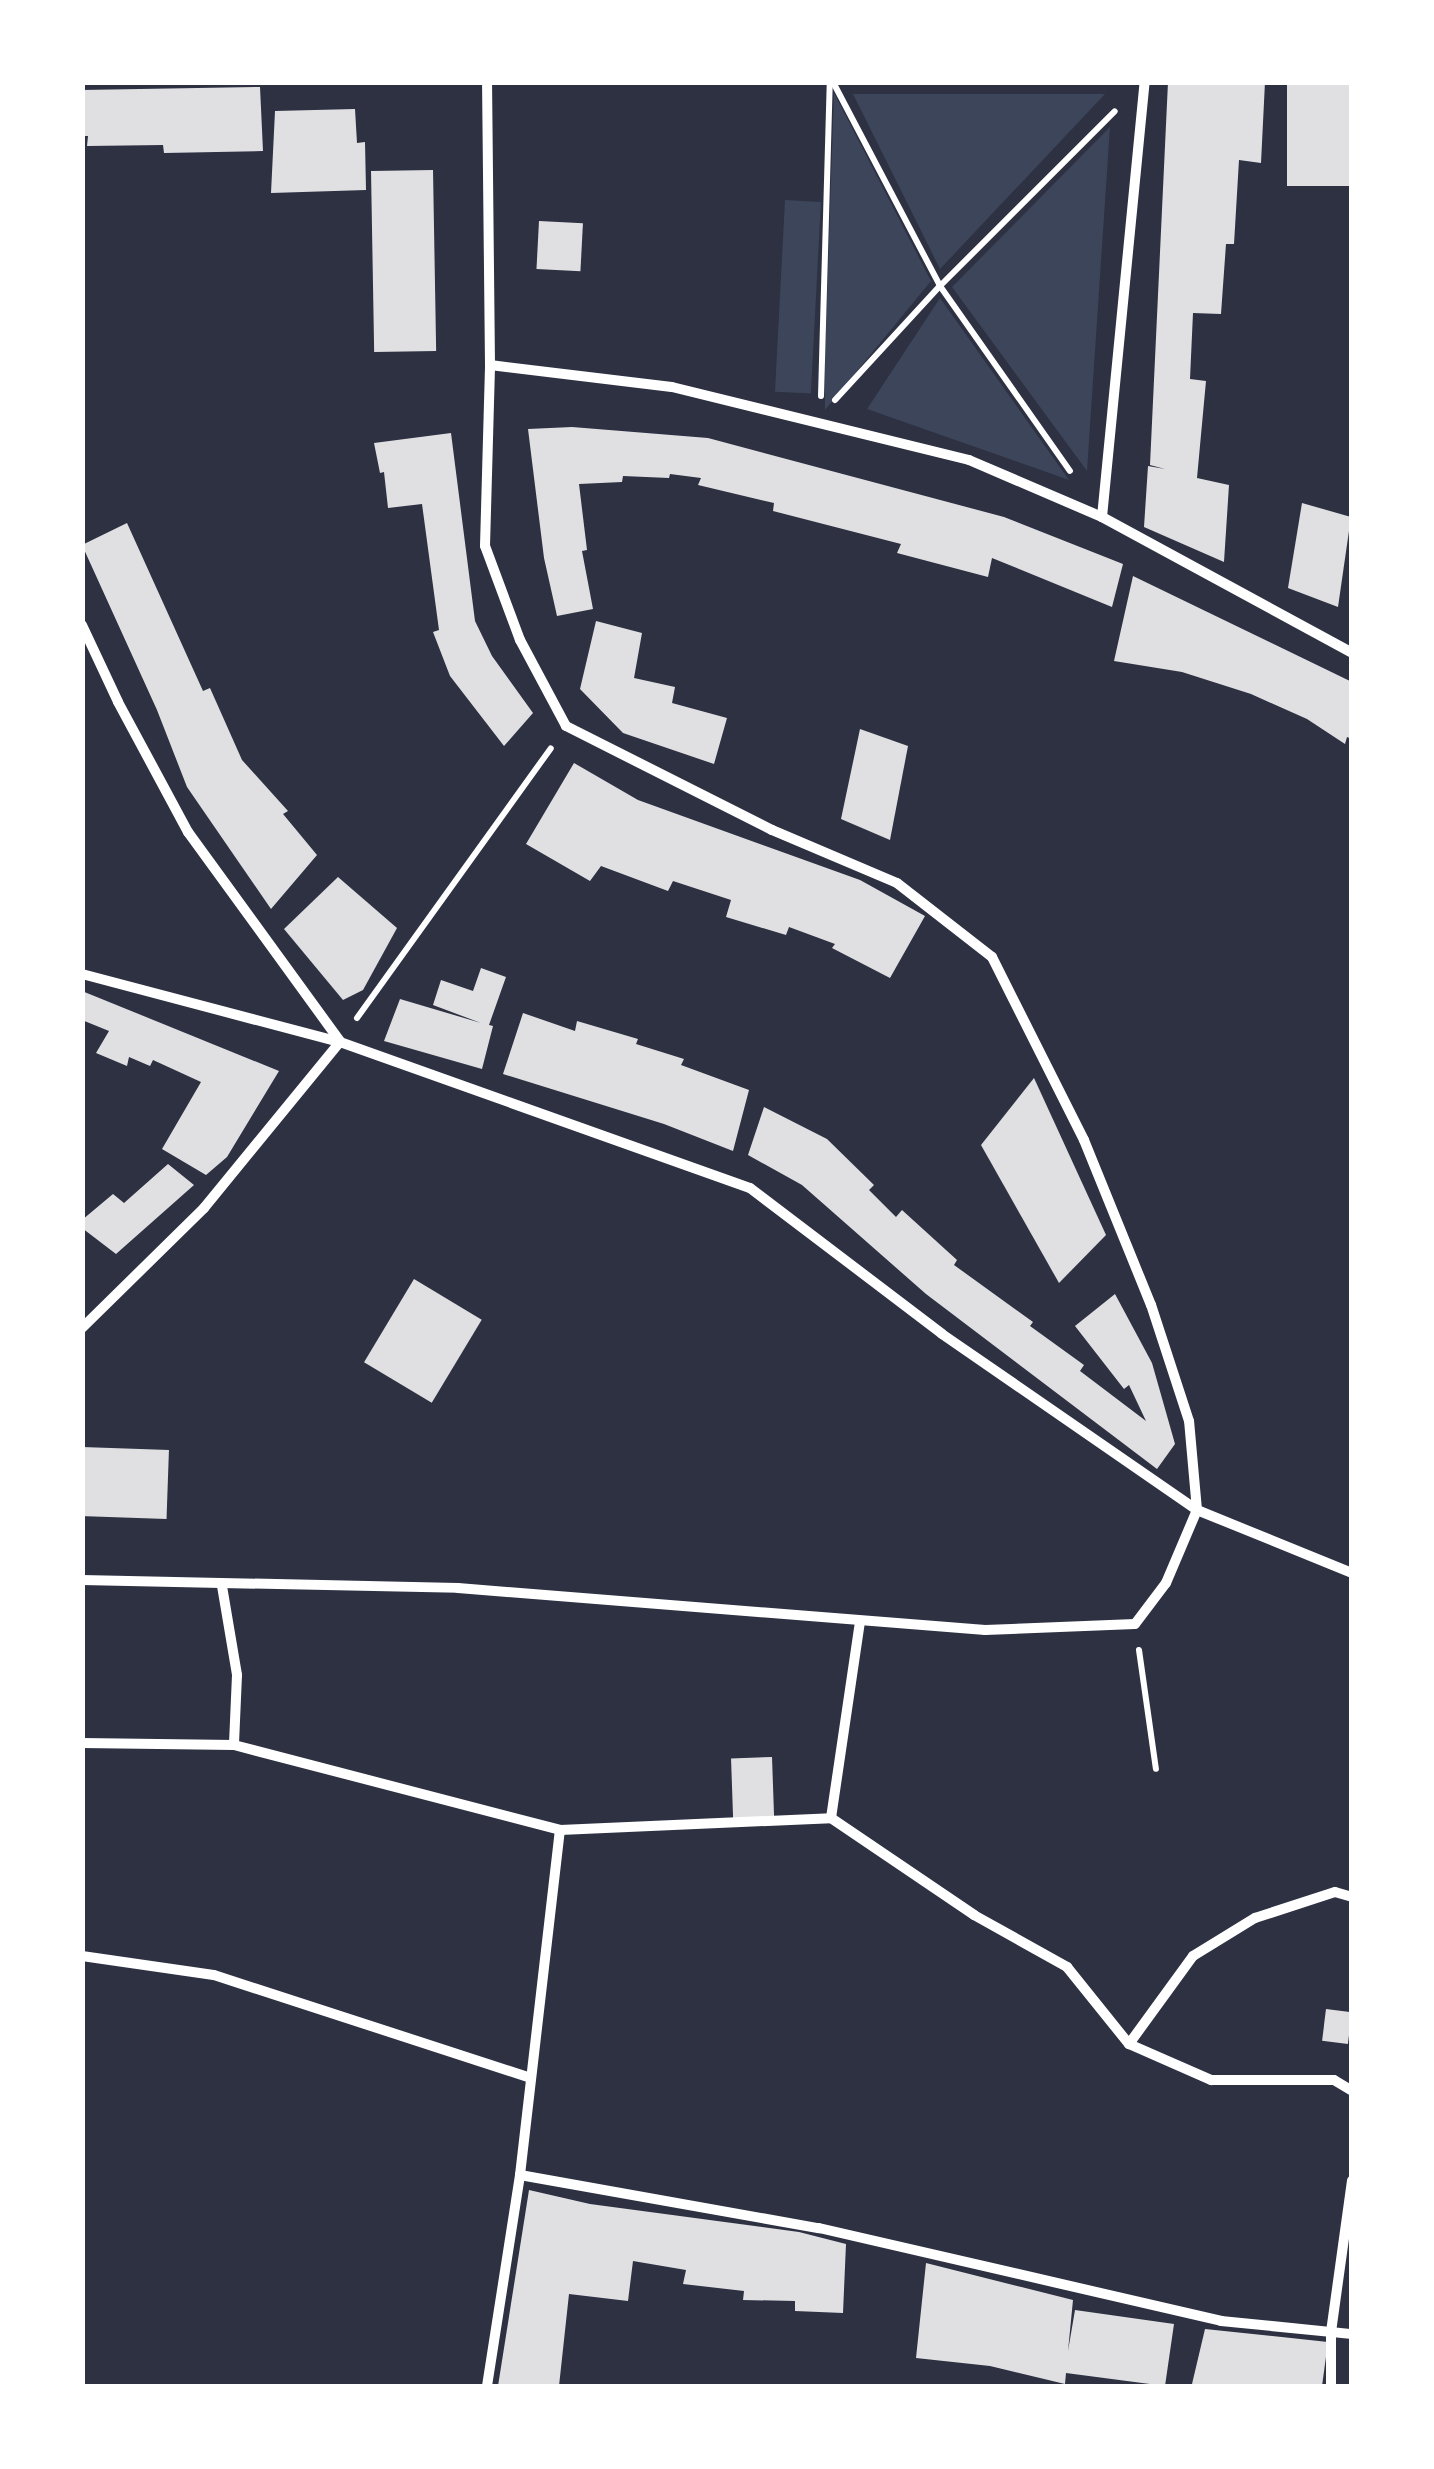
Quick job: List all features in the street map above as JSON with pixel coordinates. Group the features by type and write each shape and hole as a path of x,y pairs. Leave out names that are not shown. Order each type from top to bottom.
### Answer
{"street":[{"path":"82,1580 222,1586 458,1588 985,1630 1135,1624 1166,1583 1197,1510 1189,1421 1150,1305 1084,1140 992,957 898,883 772,830 566,726 520,640 485,546 490,365 487,82"},
{"path":"1102,517 1145,82"},
{"path":"490,365 672,387 969,460 1102,517 1352,653"},
{"path":"82,625 118,702 188,832 340,1042"},
{"path":"82,974 340,1042 750,1188 942,1334 1197,1510 1352,1572"},
{"path":"82,1328 204,1208 340,1042"},
{"path":"222,1586 237,1675 234,1746"},
{"path":"831,1818 860,1622"},
{"path":"82,1743 234,1746 560,1830 831,1818 974,1915 1067,1967 1129,2044 1211,2080 1334,2080 1352,2091"},
{"path":"487,2386 520,2175 528,2076 560,1830"},
{"path":"1129,2044 1192,1956 1255,1918 1334,1892 1352,1897"},
{"path":"82,1956 214,1975 528,2076"},
{"path":"520,2175 819,2228 1221,2321 1352,2334"},
{"path":"1331,2386 1331,2332 1352,2180"}],"path":[{"path":"832,82 940,286 1102,517"},
{"path":"820,416 832,82"},
{"path":"834,402 940,286 1116,110"},
{"path":"340,1042 566,726"},
{"path":"1135,1624 1156,1769"}],"shaded area":[{"path":"834,93 931,281 825,410 825,356"},
{"path":"853,94 1105,94 940,269"},
{"path":"1110,127 1087,471 952,287"},
{"path":"785,200 821,202 811,394 775,392"},
{"path":"940,298 1069,480 867,409"}],"building":[{"path":"1168,82 1265,82 1261,163 1239,160 1234,244 1226,244 1221,314 1193,313 1190,379 1206,381 1197,478 1229,485 1224,562 1144,527 1148,466 1165,469 1150,465"},
{"path":"1287,83 1352,83 1352,186 1287,186"},
{"path":"260,87 263,151 164,153 163,145 87,146 88,136 82,136 82,90"},
{"path":"355,109 357,143 365,142 366,190 271,193 275,111"},
{"path":"433,170 436,351 374,352 371,171"},
{"path":"539,221 583,223 580,271 536,269"},
{"path":"572,427 708,438 1004,517 1123,564 1112,607 992,558 988,577 897,553 901,544 773,511 774,503 698,485 701,478 670,474 669,478 623,476 622,482 579,484 587,550 582,551 593,609 557,616 544,558 528,429"},
{"path":"451,433 475,621 492,656 533,713 504,746 450,676 433,632 439,630 422,504 388,508 384,472 380,473 374,443"},
{"path":"1302,503 1351,517 1338,607 1288,588"},
{"path":"127,523 203,691 210,688 242,760 288,811 283,814 317,855 271,909 187,787 157,710 82,545"},
{"path":"1133,576 1352,682 1352,739 1347,737 1345,744 1307,719 1251,694 1182,672 1114,661"},
{"path":"596,621 642,633 634,678 675,687 672,703 727,718 714,764 623,733 580,689"},
{"path":"860,729 908,746 890,840 841,819"},
{"path":"574,763 638,800 860,880 925,916 890,978 832,948 835,944 789,927 786,935 726,917 731,900 673,881 668,891 601,866 590,881 526,844"},
{"path":"338,877 397,928 363,990 343,1000 284,929"},
{"path":"481,968 506,977 489,1025 493,1026 482,1069 384,1041 400,999 481,1023 433,1005 441,980 473,991"},
{"path":"82,991 279,1071 227,1157 206,1175 162,1149 201,1082 153,1060 150,1066 129,1057 127,1066 96,1053 109,1031 82,1020"},
{"path":"523,1013 575,1031 577,1021 638,1039 636,1044 684,1059 681,1065 749,1090 733,1151 664,1124 503,1074"},
{"path":"1034,1078 1106,1235 1059,1283 981,1145"},
{"path":"764,1107 827,1139 874,1185 869,1190 896,1217 902,1210 957,1260 954,1265 1033,1322 1030,1326 1084,1365 1080,1371 1146,1421 1129,1385 1124,1389 1075,1326 1115,1294 1152,1363 1175,1444 1157,1469 926,1294 802,1185 748,1155"},
{"path":"168,1164 194,1185 116,1254 82,1228 82,1220 113,1194 124,1203"},
{"path":"414,1279 482,1320 432,1403 364,1362"},
{"path":"82,1447 169,1450 167,1519 82,1516"},
{"path":"772,1757 774,1818 733,1819 731,1758"},
{"path":"1326,2009 1352,2012 1348,2044 1322,2041"},
{"path":"529,2190 590,2204 799,2232 846,2244 843,2313 795,2311 795,2301 743,2300 744,2291 683,2284 686,2270 633,2261 628,2301 569,2294 559,2386 498,2386"},
{"path":"926,2263 1073,2300 1068,2351 1075,2310 1174,2324 1165,2386 1066,2373 1065,2384 990,2366 916,2358"},
{"path":"1205,2329 1328,2342 1322,2386 1192,2384"}]}
